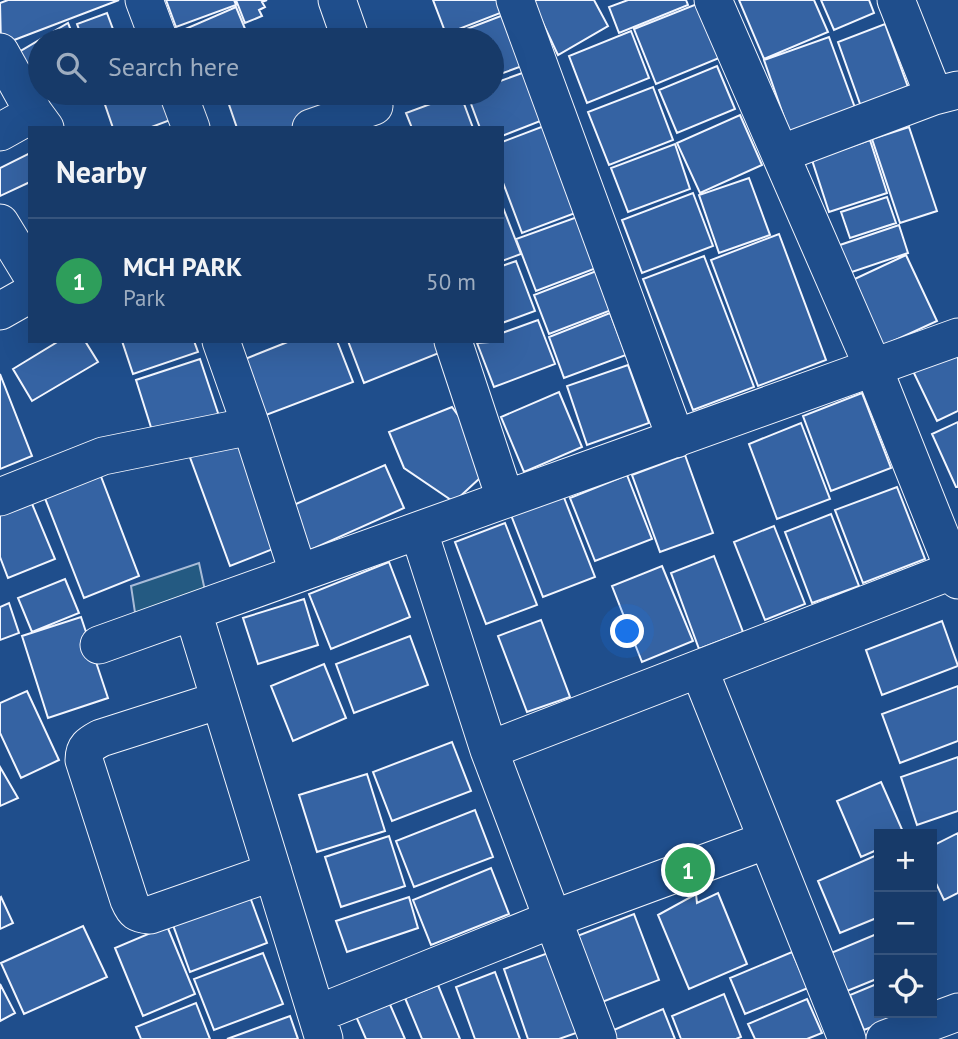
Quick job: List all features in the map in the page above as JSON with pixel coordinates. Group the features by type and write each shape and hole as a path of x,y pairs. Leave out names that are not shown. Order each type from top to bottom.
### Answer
{"street":[{"path":"144,0 154,28"},
{"path":"337,0 347,28"},
{"path":"515,0 676,439"},
{"path":"489,750 699,669 956,575 873,367 713,0"},
{"path":"780,154 946,93 896,0"},
{"path":"0,52 28,100"},
{"path":"182,105 190,126"},
{"path":"318,126 375,109"},
{"path":"0,132 40,120"},
{"path":"0,223 28,269"},
{"path":"0,311 28,295"},
{"path":"99,645 958,337"},
{"path":"222,343 298,572"},
{"path":"454,343 505,498"},
{"path":"0,497 103,456 251,426"},
{"path":"419,532 489,750 598,1039"},
{"path":"193,612 320,1027 553,919 767,840"},
{"path":"699,669 847,1039"},
{"path":"220,700 100,738 88,745 84,752 85,760 129,900 133,910 139,915 150,915 273,872"},
{"path":"885,1039 958,1012"}],"shaded area":[{"path":"199,563 207,600 137,626 131,586"}],"building":[{"path":"8,0 119,0 46,28 28,28 28,35 1,45 0,3"},
{"path":"166,0 234,0 236,5 176,27"},
{"path":"236,0 267,0 262,2 265,7 259,10 262,16 245,23"},
{"path":"433,0 499,0 503,12 462,28 444,28"},
{"path":"532,0 594,0 608,26 558,55"},
{"path":"628,0 686,0 688,5 619,33 609,7"},
{"path":"739,0 814,0 828,32 764,59"},
{"path":"821,0 869,0 874,13 834,30"},
{"path":"702,2 724,56 656,84 634,29"},
{"path":"236,7 245,28 188,28"},
{"path":"107,13 113,28 78,28 77,24"},
{"path":"506,14 525,65 504,73 504,28 469,28"},
{"path":"885,24 912,98 864,115 838,42"},
{"path":"631,31 649,78 587,103 569,56"},
{"path":"829,37 858,116 792,140 764,60"},
{"path":"28,47 28,71 19,52"},
{"path":"717,66 735,109 677,133 659,90"},
{"path":"525,72 543,120 504,135 504,126 479,126 471,105 504,105 504,80"},
{"path":"653,87 673,140 609,165 588,112"},
{"path":"105,105 168,105 173,119 154,126 112,126"},
{"path":"229,105 344,105 345,109 296,126 236,126"},
{"path":"428,105 464,105 472,126 411,126 406,113"},
{"path":"740,115 762,165 700,193 677,143"},
{"path":"544,126 578,212 522,233 504,185 504,141"},
{"path":"909,127 937,211 900,223 872,139"},
{"path":"870,140 887,193 829,212 812,160"},
{"path":"675,144 690,189 628,212 611,168"},
{"path":"28,154 28,183 0,196 0,168"},
{"path":"749,178 770,235 719,253 699,195"},
{"path":"693,193 713,246 642,273 622,220"},
{"path":"887,197 896,223 850,238 841,212"},
{"path":"504,210 521,254 504,260"},
{"path":"580,216 599,267 536,291 516,239"},
{"path":"899,225 908,253 843,275 834,247"},
{"path":"779,234 826,360 758,386 711,260"},
{"path":"906,255 937,321 876,349 846,283"},
{"path":"704,256 754,387 693,410 643,279"},
{"path":"516,261 535,311 504,322 504,265"},
{"path":"599,270 614,309 549,334 534,295"},
{"path":"610,313 626,355 564,378 549,337"},
{"path":"538,320 555,364 494,387 477,343 504,343 504,332"},
{"path":"56,343 86,343 98,362 32,401 13,369"},
{"path":"123,343 195,343 198,352 133,374"},
{"path":"285,343 338,343 353,382 266,415 245,359"},
{"path":"349,343 436,343 439,353 364,383"},
{"path":"958,347 958,411 937,421 912,369"},
{"path":"200,359 220,419 155,440 136,380"},
{"path":"628,365 649,423 587,445 567,386"},
{"path":"0,374 32,456 0,469"},
{"path":"559,392 582,447 524,472 501,417"},
{"path":"862,393 891,468 831,491 803,416"},
{"path":"452,407 494,465 454,502 404,468 389,432"},
{"path":"958,422 958,487 956,487 932,434"},
{"path":"801,423 830,499 777,519 749,444"},
{"path":"235,434 278,547 230,566 188,452"},
{"path":"685,455 713,533 660,552 632,475"},
{"path":"385,465 404,508 308,551 289,507"},
{"path":"97,466 139,576 84,598 41,488"},
{"path":"627,475 652,539 595,561 570,498"},
{"path":"897,487 925,559 863,583 835,510"},
{"path":"563,495 595,577 543,597 511,515"},
{"path":"30,499 55,559 8,578 0,557 0,511"},
{"path":"831,514 859,586 812,603 785,532"},
{"path":"505,523 537,605 486,624 455,542"},
{"path":"774,526 805,604 765,620 734,542"},
{"path":"714,556 743,632 699,649 671,573"},
{"path":"389,562 410,617 331,649 309,594"},
{"path":"662,566 693,641 642,662 612,586"},
{"path":"65,579 79,613 32,632 18,598"},
{"path":"304,599 318,645 258,664 243,618"},
{"path":"9,603 19,633 0,640 0,607"},
{"path":"81,617 108,698 48,718 22,636"},
{"path":"541,620 570,697 527,712 498,636"},
{"path":"942,621 958,666 882,695 866,650"},
{"path":"410,636 428,685 354,713 336,664"},
{"path":"324,664 346,718 293,741 271,686"},
{"path":"958,686 958,741 900,763 882,714"},
{"path":"27,691 59,760 21,778 0,733 0,703"},
{"path":"452,742 471,791 392,821 373,772"},
{"path":"958,757 958,811 917,825 901,777"},
{"path":"0,767 18,798 0,806"},
{"path":"367,774 385,831 317,852 299,795"},
{"path":"881,782 902,829 874,829 874,851 861,857 837,801"},
{"path":"475,810 493,857 414,887 396,841"},
{"path":"958,833 958,893 944,900 937,885 937,844"},
{"path":"389,836 405,886 341,907 325,857"},
{"path":"874,856 874,919 840,933 818,881"},
{"path":"491,868 509,914 431,945 413,900"},
{"path":"718,893 747,964 689,989 658,915 696,894 697,903"},
{"path":"250,897 267,943 190,972 173,925"},
{"path":"409,897 418,928 347,952 336,921"},
{"path":"0,898 13,923 0,929"},
{"path":"634,914 659,980 597,1004 572,938"},
{"path":"83,926 107,977 24,1014 1,963"},
{"path":"167,926 195,994 143,1016 115,948"},
{"path":"874,935 874,980 847,991 831,953"},
{"path":"551,952 579,1032 559,1039 528,1039 504,969"},
{"path":"792,952 808,988 745,1014 730,978"},
{"path":"263,953 283,1004 214,1030 194,979"},
{"path":"495,972 520,1039 475,1039 456,987"},
{"path":"0,984 15,1013 0,1021"},
{"path":"438,985 460,1039 422,1039 405,998"},
{"path":"874,985 874,1018 894,1018 864,1030 850,995"},
{"path":"724,994 741,1037 681,1039 672,1016"},
{"path":"807,999 822,1033 807,1039 755,1039 748,1024"},
{"path":"388,1000 405,1039 366,1039 355,1014"},
{"path":"196,1003 210,1039 141,1039 136,1027"},
{"path":"663,1009 675,1039 604,1039 602,1035"},
{"path":"290,1016 298,1039 227,1039"}],"place":[{"name":"MCH PARK","path":"688,870"}]}
